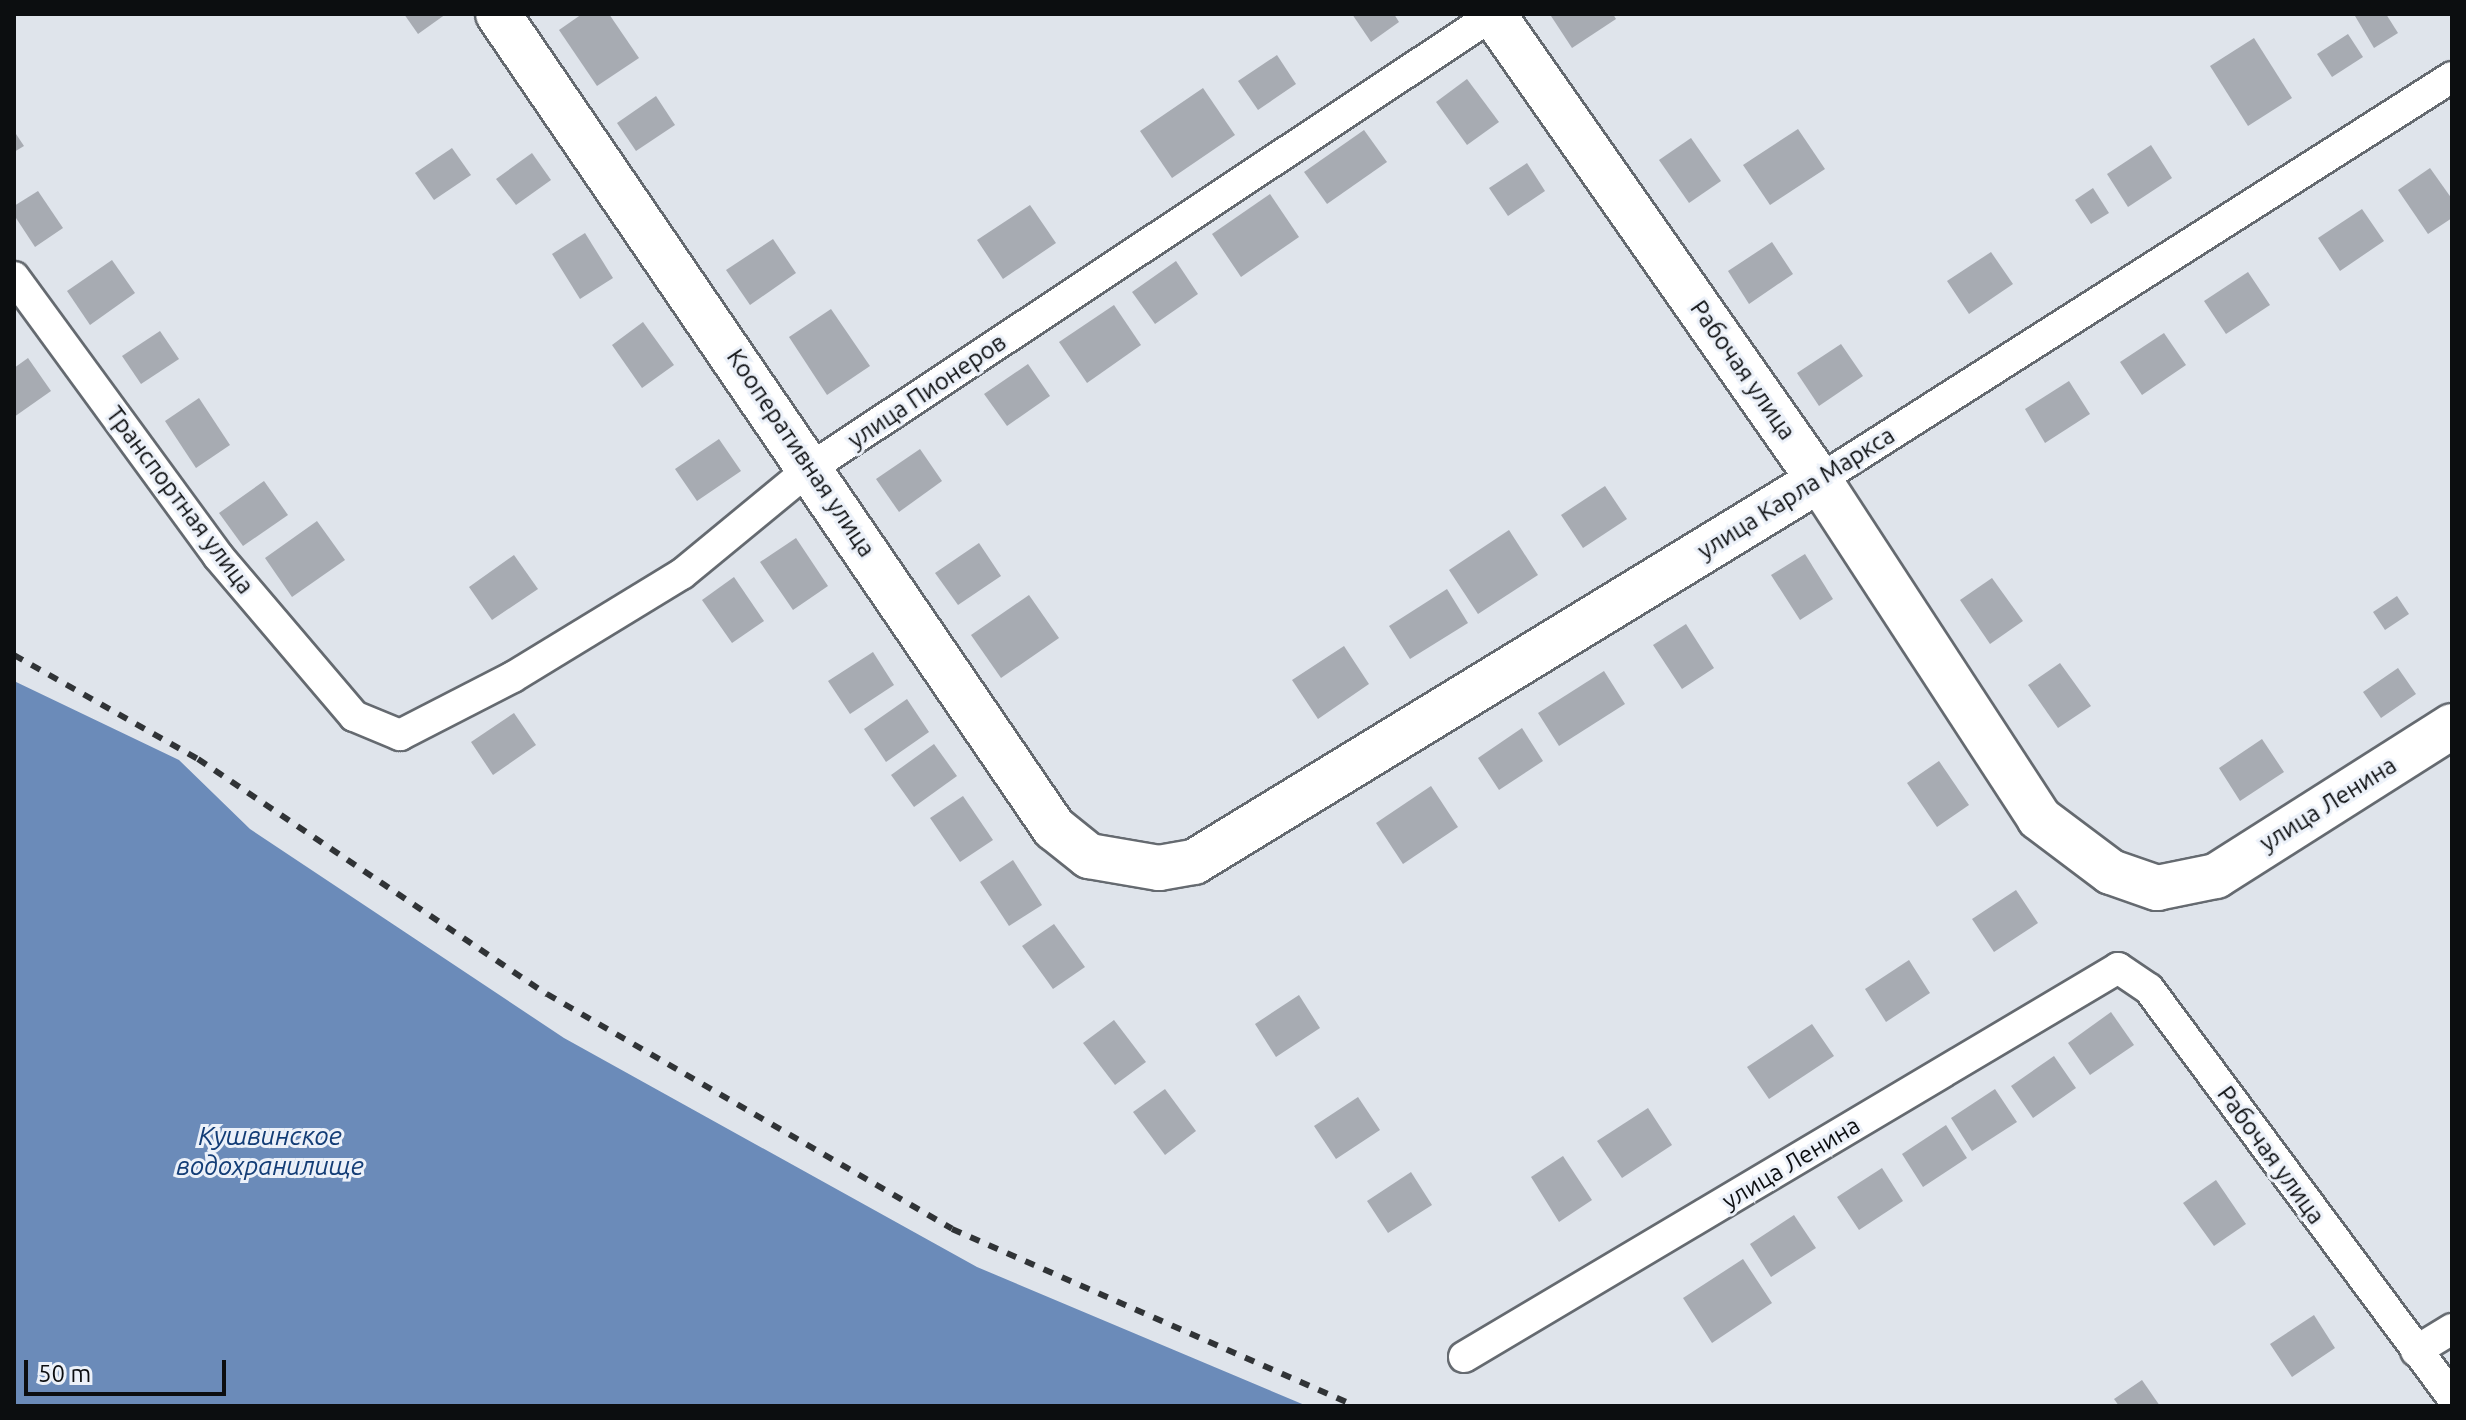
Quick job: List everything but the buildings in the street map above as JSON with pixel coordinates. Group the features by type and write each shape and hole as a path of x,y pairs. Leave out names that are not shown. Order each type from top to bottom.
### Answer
{"main road":[{"name":"Кооперативная улица","path":"498,14 812,467 1054,828 1089,856 1124,866"},
{"name":"Рабочая улица","path":"1494,14 1819,480 2039,818 2111,872"},
{"name":"улица Карла Маркса","path":"1124,866 1159,868 1194,862 1267,822 1819,480"},
{"name":"улица Ленина","path":"2111,872 2157,888 2216,876 2452,726"}],"street":[{"name":"улица Пионеров","path":"354,716 400,735 513,677 682,574 812,467 1494,14"},
{"name":"улица Карла Маркса","path":"1819,480 2452,77"},
{"name":"Транспортная улица","path":"14,277 218,556 354,716"},
{"name":"Рабочая улица","path":"2118,968 2149,989 2452,1397"},
{"name":"улица Ленина","path":"1464,1357 2118,968"},
{"path":"2416,1351 2452,1329"}],"water":[{"name":"Кушвинское водохранилище","path":"14,681 179,760 250,829 564,1038 977,1267 1307,1406 14,1406"}],"railway":[{"path":"14,655 198,759 547,994 952,1229 1355,1406"}]}
